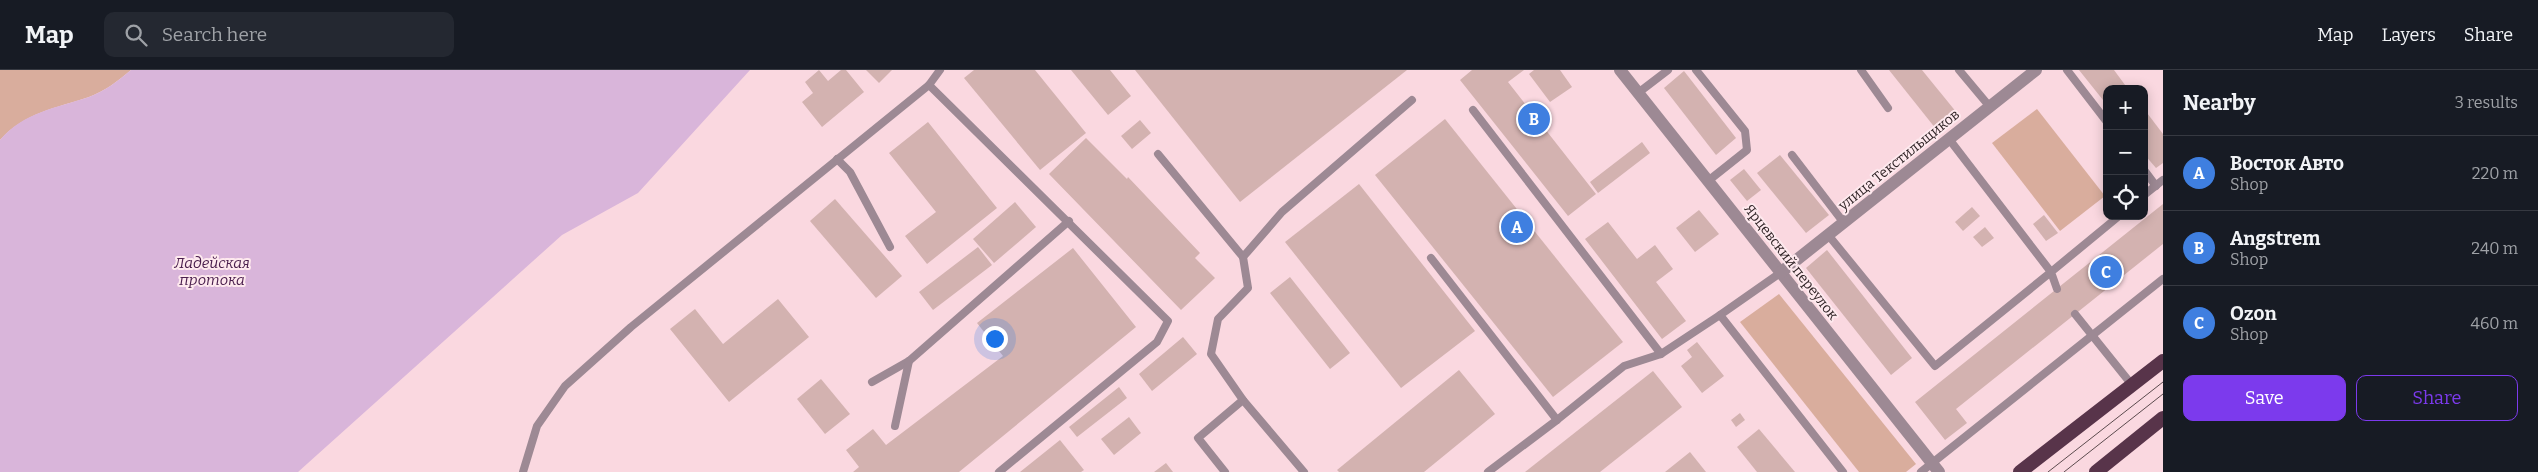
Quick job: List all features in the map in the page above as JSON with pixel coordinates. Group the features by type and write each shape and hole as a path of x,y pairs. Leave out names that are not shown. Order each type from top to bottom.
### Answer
{"highway":[{"path":"2020,472 2163,361"},
{"path":"2096,472 2161,423"}],"street":[{"name":"Ярцевский переулок","path":"1620,70 1935,468"},
{"name":"улица Текстильщиков","path":"1780,273 2036,70"}],"lane":[{"path":"523,472 537,426 565,386 631,327 929,85 940,70"},
{"path":"1638,93 1668,70"},
{"path":"1696,70 1745,131 1746,140 1747,150 1708,181"},
{"path":"1861,70 1888,108"},
{"path":"1959,70 1990,107"},
{"path":"2067,70 2103,117"},
{"path":"929,85 1069,221 1168,321 1157,342 999,472"},
{"path":"1243,257 1282,212 1412,100"},
{"path":"1473,110 1661,354"},
{"path":"1949,139 2050,272 2057,289"},
{"path":"1158,154 1243,257 1248,288 1218,319 1211,354 1243,400 1304,472"},
{"path":"1792,155 1844,224"},
{"path":"837,160 850,172 890,247"},
{"path":"2148,175 2156,186"},
{"path":"2148,193 2163,180"},
{"path":"1829,236 1935,366 2114,220"},
{"path":"872,382 909,361 1069,221"},
{"path":"1431,258 1557,420"},
{"path":"1488,472 1624,366 1661,354 1780,273"},
{"path":"1921,472 1935,468 2093,334 2163,279"},
{"path":"2075,314 2093,334 2132,385"},
{"path":"1720,315 1843,472"},
{"path":"895,426 909,361"},
{"path":"1225,472 1198,438 1243,400"}],"shaded area":[{"path":"0,70 131,70 95,95 30,117 19,123 0,140"},
{"path":"2037,109 2103,193 2103,198 2060,231 1992,143"},
{"path":"1779,294 1916,464 1906,472 1859,472 1740,322"}],"water":[{"name":"Ладейская протока","path":"131,70 750,70 638,193 562,235 298,472 0,472 0,140 19,123 30,117 95,95"}],"building":[{"path":"819,70 828,81 841,70 846,70 864,92 822,127 802,102 813,93 805,82"},
{"path":"866,70 892,70 879,83"},
{"path":"974,70 1035,70 1086,133 1040,170 964,78"},
{"path":"1071,70 1110,70 1131,96 1108,115"},
{"path":"1135,70 1407,70 1240,202"},
{"path":"1472,70 1524,70 1508,82 1596,194 1568,216 1460,80"},
{"path":"1534,70 1560,70 1572,87 1550,102 1529,74"},
{"path":"1889,70 1922,70 1957,113 1936,129"},
{"path":"2079,70 2114,70 2125,85 2103,85 2103,100"},
{"path":"1684,71 1736,138 1716,155 1664,88"},
{"path":"2148,114 2163,134 2163,163 2156,168 2148,159"},
{"path":"1445,119 1623,342 1553,397 1375,175"},
{"path":"1140,120 1151,133 1132,149 1121,136"},
{"path":"928,122 997,208 927,264 905,236 936,212 889,153"},
{"path":"1086,138 1127,179 1128,177 1200,253 1195,258 1215,278 1181,310 1049,174"},
{"path":"1642,142 1650,153 1598,193 1590,182"},
{"path":"1780,155 1829,215 1806,233 1757,173"},
{"path":"1744,169 1761,190 1747,201 1730,180"},
{"path":"1359,184 1475,331 1401,388 1285,242"},
{"path":"835,199 902,276 876,298 810,221"},
{"path":"1015,202 1036,227 994,263 973,239"},
{"path":"2163,204 2163,244 1956,409 1967,423 1945,440 1915,402 2143,220 2148,220 2148,216"},
{"path":"1972,207 1980,216 1963,231 1955,222"},
{"path":"1699,210 1719,234 1695,252 1676,228"},
{"path":"2044,215 2058,233 2046,241 2033,224"},
{"path":"1608,222 1637,259 1655,245 1673,269 1656,282 1686,321 1662,339 1585,239"},
{"path":"1985,227 1994,238 1982,247 1973,237"},
{"path":"978,247 992,265 933,310 919,292"},
{"path":"1073,248 1136,327 959,472 853,472 859,467 846,450 873,429 886,445 1003,356 977,323"},
{"path":"1827,250 1912,358 1891,375 1806,268"},
{"path":"1290,277 1350,353 1330,369 1270,293"},
{"path":"778,299 809,337 729,402 670,329 695,309 723,344"},
{"path":"1183,337 1197,354 1152,391 1139,374"},
{"path":"1697,342 1724,376 1702,393 1681,366 1692,357 1687,350"},
{"path":"1459,370 1495,414 1424,472 1339,472 1337,470"},
{"path":"1653,371 1682,407 1600,472 1525,472"},
{"path":"821,379 850,414 825,434 797,399"},
{"path":"1119,387 1127,398 1077,437 1069,427"},
{"path":"1740,413 1745,420 1736,427 1731,420"},
{"path":"1129,417 1141,433 1114,455 1101,439"},
{"path":"1759,429 1795,472 1757,472 1737,447"},
{"path":"1060,440 1084,470 1081,472 1020,472"},
{"path":"1690,452 1706,472 1665,472"},
{"path":"1166,463 1173,472 1154,472"}],"tram line":[{"path":"2048,472 2163,382"},
{"path":"2064,472 2163,394"}],"place":[{"name":"Angstrem","path":"1534,119"},
{"name":"Восток Авто","path":"1517,227"},
{"name":"Ozon","path":"2106,272"}]}
